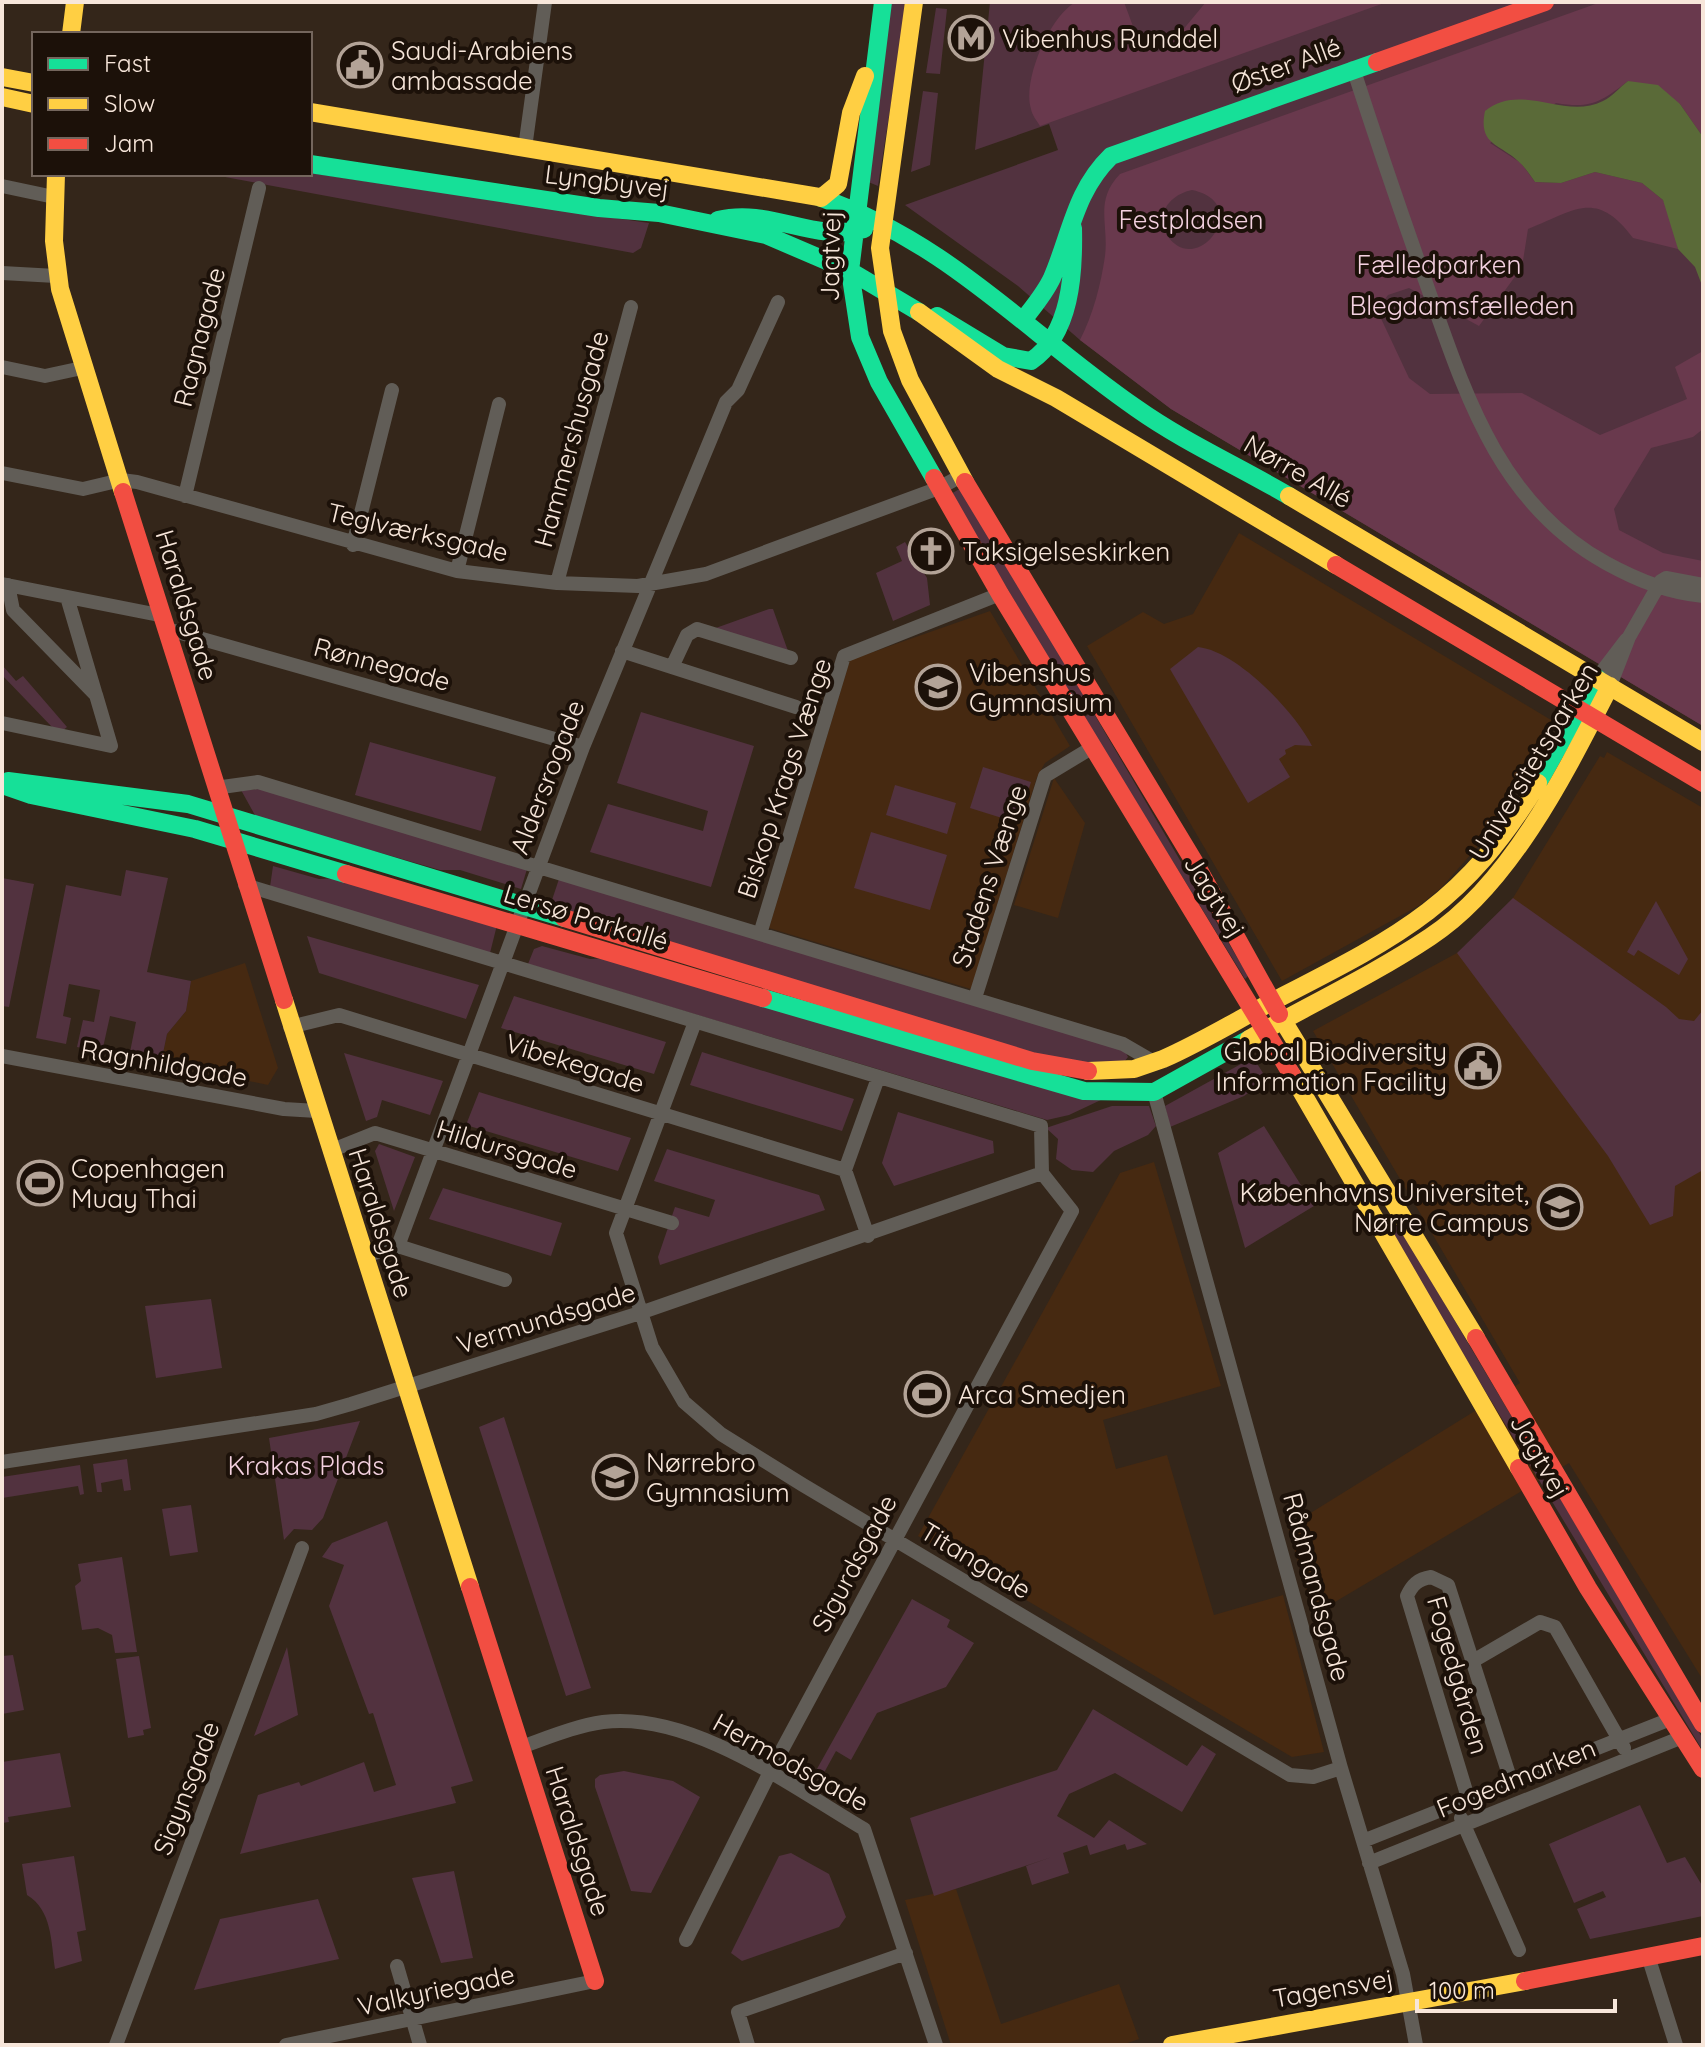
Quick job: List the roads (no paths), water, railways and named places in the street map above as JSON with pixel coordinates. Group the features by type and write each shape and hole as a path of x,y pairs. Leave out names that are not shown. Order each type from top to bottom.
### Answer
{"street":[{"path":"71,32 75,2"},
{"path":"527,140 545,2"},
{"name":"Jagtvej","path":"883,2 852,233 850,271 860,337 879,382 1000,594 1254,1011 1443,1341 1668,1720 1703,1769"},
{"name":"Jagtvej","path":"914,2 882,222 884,291 892,331 910,380 961,476 1195,863 1272,1002 1703,1724"},
{"name":"Øster Allé","path":"1037,330 1071,212 1088,179 1111,156 1545,2"},
{"path":"821,198 838,184 851,113 877,46"},
{"path":"1353,68 1467,398 1502,467 1534,508 1570,540 1628,575 1657,586 1703,596"},
{"path":"2,77 32,83"},
{"path":"2,97 32,104"},
{"name":"Lyngbyvej","path":"312,112 527,140 821,198 882,222"},
{"name":"Lyngbyvej","path":"312,164 710,222 766,235 850,271 884,291"},
{"name":"Haraldsgade","path":"56,176 51,232 56,276 82,368 121,480 245,885 595,1981"},
{"path":"2,186 54,197"},
{"name":"Ragnagade","path":"185,496 259,188"},
{"path":"910,306 954,323 1010,359 1024,361 1037,356 1037,330 1062,319 1073,281 1075,258 1071,212"},
{"path":"710,222 751,215 824,236 852,233 882,222"},
{"name":"Nørre Allé","path":"882,222 968,277 1152,418 1234,463 1703,742"},
{"path":"2,273 56,276"},
{"path":"884,291 910,306 980,358 1703,783"},
{"name":"Aldersrogade","path":"398,1246 583,747 726,402 738,390 778,302"},
{"name":"Hammershusgade","path":"557,583 631,307"},
{"path":"1024,361 1027,384"},
{"path":"2,367 45,376 82,368"},
{"path":"353,545 392,390"},
{"path":"457,571 499,404"},
{"path":"2,473 83,489 121,480"},
{"name":"Teglværksgade","path":"185,496 353,545 457,571 557,583 652,584 706,574 939,488 961,476"},
{"name":"Haraldsgade","path":"121,480 185,496"},
{"path":"1657,586 1666,578 1703,585"},
{"path":"5,584 13,610 96,695"},
{"name":"Rønnegade","path":"5,584 166,623 583,747"},
{"name":"Universitetsparken","path":"1265,1030 1432,936 1463,912 1495,879 1518,847 1603,682 1608,659 1629,637 1657,586"},
{"name":"Biskop Krags Vænge","path":"760,934 844,656 1000,594"},
{"path":"2,723 111,746 67,597"},
{"path":"672,667 687,635 697,629 791,658"},
{"path":"622,651 796,707"},
{"name":"Universitetsparken","path":"1254,1011 1419,920 1455,893 1499,843 1586,714"},
{"name":"Stadens Vænge","path":"975,998 1045,776 1093,747"},
{"name":"Lersø Parkallé","path":"215,788 258,782 1123,1044 1154,1062"},
{"name":"Lersø Parkallé","path":"2,783 136,796 223,814 526,904 1032,1061 1081,1071 1114,1072 1154,1062 1254,1011"},
{"name":"Lersø Parkallé","path":"2,783 31,795 231,840 1039,1080 1084,1091 1154,1092"},
{"path":"245,885 1041,1126 1042,1173"},
{"name":"Vibekegade","path":"290,1027 339,1015 845,1170"},
{"name":"Titangade","path":"695,1022 616,1233 640,1313 667,1378 699,1417 732,1441 1290,1775 1313,1777 1341,1768"},
{"path":"1154,1092 1265,1030"},
{"name":"Ragnhildgade","path":"2,1056 284,1109 317,1111"},
{"path":"868,1236 845,1170 878,1078"},
{"name":"Rådmandsgade","path":"1154,1092 1408,2001 1416,2045"},
{"name":"Hildursgade","path":"330,1151 375,1133 672,1223"},
{"name":"Sigurdsgade","path":"686,1940 769,1774 1072,1211 1042,1173"},
{"name":"Vermundsgade","path":"2,1462 316,1414 640,1313 1042,1173"},
{"path":"364,1256 398,1246 505,1280"},
{"name":"Sigynsgade","path":"116,2045 302,1548"},
{"name":"Fogedgården","path":"1462,1804 1407,1596 1412,1586 1421,1579 1431,1577 1448,1585 1512,1784"},
{"name":"Fogedgården","path":"1473,1661 1540,1622 1549,1623 1555,1627 1629,1759"},
{"name":"Fogedmarken","path":"1363,1841 1668,1720"},
{"name":"Hermodsgade","path":"521,1747 603,1722 657,1724 699,1737 864,1829 936,2045"},
{"name":"Fogedmarken","path":"1369,1863 1680,1738"},
{"path":"1462,1804 1464,1825 1519,1950"},
{"name":"Tagensvej","path":"1172,2045 1699,1949"},
{"path":"748,2045 738,2012 906,1953"},
{"path":"1649,1959 1676,2045"},
{"path":"397,1966 420,2045"},
{"name":"Valkyriegade","path":"286,2045 595,1981"}],"place":[{"name":"Vibenhus Runddel","path":"971,38"},
{"name":"Saudi-Arabiens ambassade","path":"360,65"},
{"name":"Taksigelseskirken","path":"931,551"},
{"name":"Vibenshus Gymnasium","path":"938,687"},
{"name":"Global Biodiversity Information Facility","path":"1478,1066"},
{"name":"Copenhagen Muay Thai","path":"40,1183"},
{"name":"Københavns Universitet, Nørre Campus","path":"1560,1207"},
{"name":"Arca Smedjen","path":"927,1394"},
{"name":"Nørrebro Gymnasium","path":"615,1477"}],"park label":[{"name":"Festpladsen","path":"1191,219"},
{"name":"Fælledparken","path":"1439,264"},
{"name":"Blegdamsfælleden","path":"1462,305"},
{"name":"Krakas Plads","path":"306,1465"}]}
